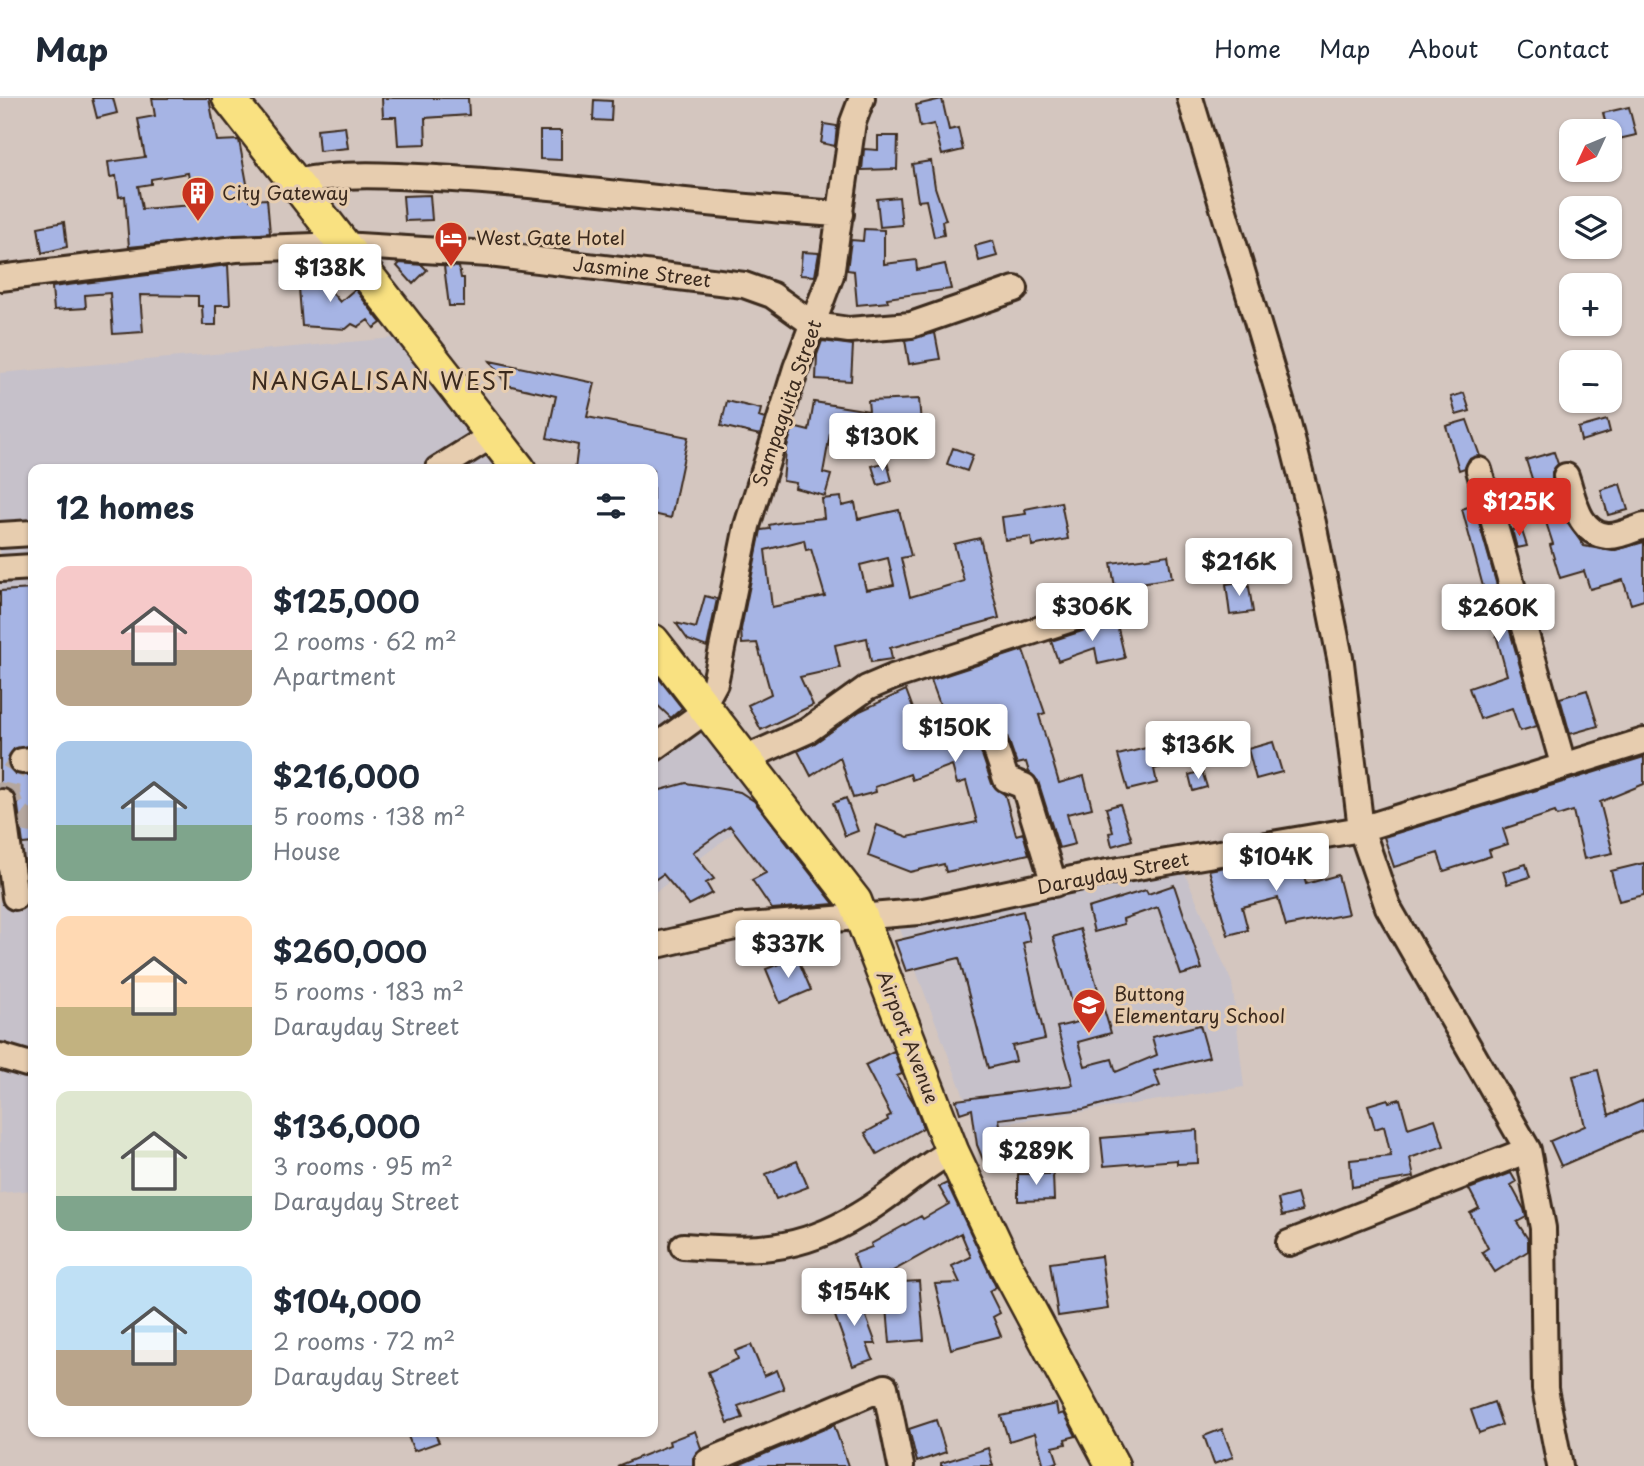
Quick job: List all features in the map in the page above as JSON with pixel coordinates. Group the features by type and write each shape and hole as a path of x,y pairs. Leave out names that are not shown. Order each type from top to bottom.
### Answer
{"main road":[{"path":"229,98 515,464"},
{"name":"Airport Avenue","path":"658,647 844,886 862,916 952,1151 1006,1266 1113,1466"}],"street":[{"name":"Sampaguita Street","path":"705,708 715,683 747,526 796,368 831,275 853,122 862,98"},
{"path":"1190,98 1287,424 1316,536 1341,663 1361,829 1388,906 1528,1150 1543,1228 1545,1389 1560,1466"},
{"path":"294,182 315,177 396,176 565,187 732,208 841,214"},
{"name":"Jasmine Street","path":"0,278 236,249 342,245 489,254 744,285 772,295 814,325 849,330 911,325 944,316 1015,289"},
{"path":"446,464 491,436"},
{"path":"1479,470 1563,764"},
{"path":"1566,477 1582,522 1595,531 1608,536 1644,526"},
{"path":"0,535 28,533"},
{"path":"0,569 28,567"},
{"path":"744,759 807,731 867,688 893,677 1102,609"},
{"path":"658,744 705,708"},
{"path":"992,738 1006,779 1024,786 1054,884"},
{"name":"Darayday Street","path":"658,945 735,927 919,912 1167,861 1361,829 1644,741"},
{"path":"2,802 14,897"},
{"path":"0,842 14,897"},
{"path":"0,1056 27,1064"},
{"path":"1289,1243 1528,1150"},
{"path":"683,1247 743,1251 789,1247 860,1215 952,1151"},
{"path":"709,1466 707,1462 885,1387 901,1466"}],"shaded area":[{"path":"394,338 496,464 28,464 28,1190 0,1193 0,373"},
{"path":"658,665 770,805 658,890"},
{"name":"Buttong Elementary School","path":"1183,869 1232,983 1244,1087 976,1128 900,929"}],"building":[{"path":"92,98 113,98 117,113 97,118"},
{"path":"152,98 209,98 217,141 239,140 250,200 267,199 270,233 129,247 125,196 119,197 116,176 110,177 108,162 145,157 138,119 155,116","holes":["188,173 193,205 142,209 138,186 151,184 151,179"]},
{"path":"382,98 468,98 469,115 425,118 426,144 398,145 396,117 383,117"},
{"path":"942,99 949,130 958,128 963,150 942,155 934,124 920,127 916,105"},
{"path":"594,100 612,101 611,121 593,120"},
{"path":"1629,107 1636,135 1622,138 1622,119 1604,119 1603,113"},
{"path":"824,124 837,126 835,146 821,143"},
{"path":"345,126 348,148 319,151 317,129"},
{"path":"540,131 561,131 561,160 540,159"},
{"path":"878,136 898,136 897,169 862,170 864,149 878,150"},
{"path":"931,161 935,187 946,220 942,221 944,235 934,237 926,200 918,201 912,164"},
{"path":"430,195 432,220 405,221 403,196"},
{"path":"899,197 902,225 880,227 877,199"},
{"path":"64,222 67,247 42,253 38,227"},
{"path":"864,229 884,230 884,264 916,260 917,270 945,264 951,289 887,298 888,302 857,305 854,271 847,270 851,240 863,241"},
{"path":"993,241 997,256 979,261 975,246"},
{"path":"802,252 819,253 815,276 800,275"},
{"path":"305,261 340,302 355,289 381,323 374,328 368,320 358,327 352,324 346,329 302,326 297,262"},
{"path":"400,263 422,265 427,270 413,284 397,266"},
{"path":"228,265 230,305 216,305 216,325 203,325 202,306 198,306 198,296 140,295 143,332 113,334 110,293 85,295 86,308 54,310 52,287"},
{"path":"444,266 459,267 461,278 464,278 464,306 449,306"},
{"path":"935,333 940,359 909,364 905,340"},
{"path":"822,341 853,345 851,381 816,379 817,355"},
{"path":"490,361 595,383 587,417 688,437 671,518 658,515 658,464 576,464 578,445 547,438 556,396 507,385"},
{"path":"1464,393 1470,411 1456,415 1451,397"},
{"path":"919,399 921,424 849,428 848,437 830,434 823,473 831,475 825,496 795,488 796,483 783,481 786,450 793,427 809,431 814,402 869,411 868,401"},
{"path":"727,401 761,409 759,417 765,419 760,435 721,426"},
{"path":"1467,420 1480,456 1469,459 1465,468 1459,470 1446,426"},
{"path":"1607,420 1610,432 1581,441 1578,428"},
{"path":"953,448 973,455 967,471 947,464"},
{"path":"1554,452 1558,464 1552,472 1552,480 1558,499 1566,521 1584,546 1612,551 1644,542 1644,600 1631,604 1623,580 1590,589 1584,571 1560,578 1550,545 1553,544 1526,460"},
{"path":"887,462 892,481 878,485 872,466"},
{"path":"1620,484 1628,510 1608,515 1601,490"},
{"path":"841,497 842,506 855,503 858,519 899,510 911,556 901,558 910,597 964,581 954,544 980,538 999,618 890,648 892,659 871,662 867,638 835,645 840,668 800,677 813,705 761,730 748,705 771,694 757,643 742,644 741,629 761,530 770,529 769,525 783,522 824,518 822,499","holes":["804,540 806,550 811,549 825,596 772,607 765,550","888,558 894,585 866,590 860,565"]},
{"path":"1061,502 1068,539 1032,546 1031,537 1005,540 1002,517 1026,514 1025,509"},
{"path":"1474,505 1537,726 1520,731 1512,708 1480,719 1469,688 1507,675 1462,509"},
{"path":"1521,528 1527,546 1517,548 1512,530"},
{"path":"1168,555 1172,578 1115,587 1111,563"},
{"path":"1248,581 1253,612 1230,615 1226,584"},
{"path":"28,589 28,746 14,749 7,762 15,774 28,775 28,844 23,844 17,799 8,789 0,787 0,591"},
{"path":"705,596 717,599 707,647 688,640 676,623 696,628"},
{"path":"1115,616 1125,658 1098,664 1095,648 1058,661 1051,641 1107,623"},
{"path":"1023,650 1045,713 1039,715 1059,783 1084,776 1092,808 1067,814 1075,844 1059,848 1038,781 1029,772 1026,762 1017,764 1006,733 994,723 980,729 978,743 992,784 1005,795 1016,835 1023,833 1029,854 946,872 944,864 910,872 868,856 877,825 908,837 977,822 966,781 957,784 952,765 912,780 910,774 875,787 876,792 853,798 840,757 811,776 798,751 815,743 860,711 906,690 924,738 949,729 931,680"},
{"path":"658,677 682,708 671,718 658,706"},
{"path":"1587,690 1598,726 1570,734 1560,698"},
{"path":"1165,731 1174,764 1154,769 1157,783 1128,790 1118,755 1154,746 1151,735"},
{"path":"1273,742 1282,772 1256,779 1248,749"},
{"path":"1644,757 1644,784 1600,802 1613,853 1584,859 1573,811 1557,816 1555,812 1503,829 1508,844 1489,850 1491,856 1444,871 1438,853 1394,867 1384,837"},
{"path":"1202,771 1207,787 1193,791 1189,775"},
{"path":"686,783 740,792 754,801 834,904 772,909 752,880 766,873 730,826 693,852 714,879 706,883 712,893 689,905 663,874 658,878 658,791"},
{"path":"846,798 858,831 845,836 833,803"},
{"path":"1120,804 1132,840 1112,846 1109,833 1113,832 1106,808"},
{"path":"1298,855 1306,884 1338,875 1348,914 1286,926 1278,898 1242,907 1248,930 1228,935 1209,870 1231,866 1232,872 1269,862 1268,860"},
{"path":"1644,863 1644,895 1619,901 1611,871"},
{"path":"1526,864 1530,877 1507,884 1503,871"},
{"path":"1174,885 1202,969 1181,975 1158,907 1123,919 1124,924 1094,932 1088,908 1146,890 1148,894"},
{"path":"1023,911 1030,941 1023,943 1045,1039 1012,1046 1016,1061 988,1068 959,958 906,971 895,941"},
{"path":"1080,929 1111,1033 1078,1042 1085,1066 1112,1059 1116,1072 1157,1055 1152,1037 1200,1025 1209,1057 1154,1071 1160,1086 1132,1096 1084,1109 999,1119 1006,1160 984,1162 977,1145 972,1109 960,1113 956,1100 1073,1085 1057,1027 1078,1022 1053,937"},
{"path":"759,940 763,956 746,959 743,941"},
{"path":"797,957 811,990 780,1003 766,969"},
{"path":"894,1051 902,1074 897,1076 914,1103 923,1128 877,1154 865,1133 888,1120 887,1117 891,1115 865,1065"},
{"path":"1598,1070 1609,1115 1644,1100 1644,1130 1561,1166 1550,1141 1585,1126 1573,1076"},
{"path":"1388,1099 1389,1102 1400,1099 1408,1128 1435,1119 1444,1146 1410,1158 1414,1177 1352,1187 1350,1160 1391,1156 1384,1126 1375,1129 1368,1105"},
{"path":"1197,1130 1198,1163 1177,1164 1177,1160 1104,1166 1101,1138"},
{"path":"797,1161 808,1187 776,1199 766,1174"},
{"path":"1511,1173 1516,1182 1511,1185 1526,1217 1517,1222 1528,1239 1528,1251 1495,1272 1482,1252 1488,1248 1470,1213 1479,1208 1469,1189"},
{"path":"1018,1174 1053,1174 1054,1200 1018,1201"},
{"path":"947,1183 996,1287 989,1291 1000,1313 993,1317 1001,1336 951,1349 935,1284 960,1283 952,1266 971,1257 961,1233 891,1272 863,1282 853,1254 872,1247 871,1244 921,1216 923,1219 949,1204 939,1187"},
{"path":"1297,1194 1302,1211 1282,1216 1278,1199"},
{"path":"1101,1256 1108,1309 1058,1316 1050,1263"},
{"path":"919,1281 924,1340 890,1343 885,1283"},
{"path":"857,1292 876,1344 867,1344 873,1359 853,1366 830,1302"},
{"path":"751,1345 764,1376 777,1370 784,1389 738,1406 743,1418 728,1423 708,1372 738,1359 735,1351"},
{"path":"1494,1402 1502,1425 1479,1433 1471,1410"},
{"path":"1056,1404 1058,1415 1064,1413 1076,1436 1065,1439 1066,1444 1053,1447 1058,1462 1044,1466 1035,1433 1009,1441 1001,1416"},
{"path":"936,1420 946,1452 917,1462 909,1429"},
{"path":"834,1425 848,1466 736,1466"},
{"path":"1222,1429 1233,1457 1214,1464 1204,1436"},
{"path":"695,1431 701,1448 693,1458 693,1466 617,1466 670,1445 669,1441"},
{"path":"408,1437 436,1437 439,1442 414,1451"},
{"path":"988,1448 993,1466 941,1466 941,1463"}],"tunnel":[{"path":"28,762 14,770 8,790 14,810 28,820"}],"place":[{"name":"City Gateway","path":"198,223"},
{"name":"West Gate Hotel","path":"451,268"},
{"name":"Buttong Elementary School","path":"1089,1035"}],"district":[{"name":"NANGALISAN WEST","path":"383,382"}]}
